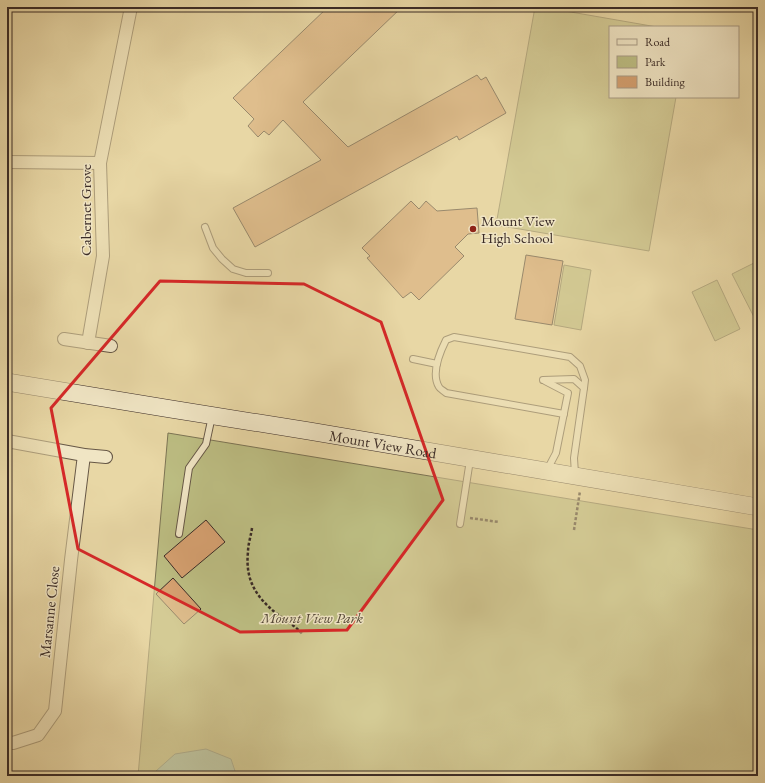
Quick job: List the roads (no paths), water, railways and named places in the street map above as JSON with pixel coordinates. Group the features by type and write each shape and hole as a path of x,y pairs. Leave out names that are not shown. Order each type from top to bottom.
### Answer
{"main road":[{"name":"Mount View Road","path":"7,382 309,431 758,507"}],"street":[{"name":"Cabernet Grove","path":"88,342 103,256 100,163 131,7"},
{"path":"7,162 100,163"},
{"path":"64,339 111,346"},
{"path":"7,441 84,455 106,457"},
{"name":"Marsanne Close","path":"7,742 13,743 38,735 55,711 84,455"}],"lane":[{"path":"205,227 213,248 233,269 246,273 268,273"},
{"path":"564,414 446,393 439,388 435,378 439,355 446,340 454,337 570,357 580,366 585,380 574,458 579,476"},
{"path":"413,359 437,364"},
{"path":"546,471 556,453 568,393 544,380 574,379 584,388"},
{"path":"179,534 188,468 206,444 212,416"},
{"path":"460,524 471,459"}],"place":[{"name":"Mount View High School","path":"473,229"}],"park label":[{"name":"Mount View Park","path":"312,617"}]}
